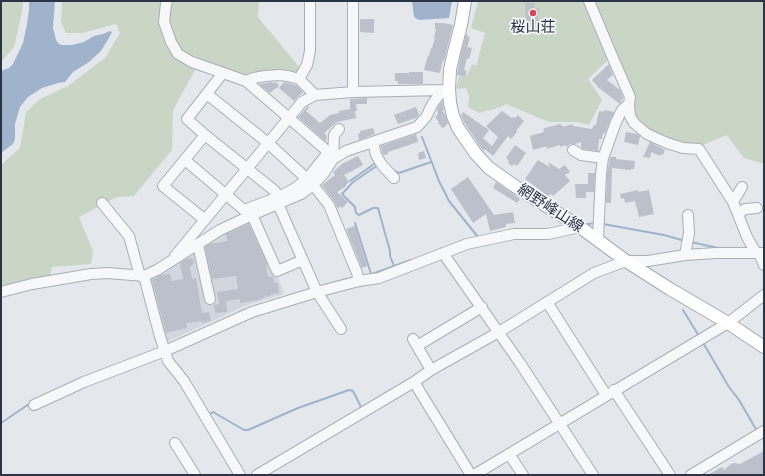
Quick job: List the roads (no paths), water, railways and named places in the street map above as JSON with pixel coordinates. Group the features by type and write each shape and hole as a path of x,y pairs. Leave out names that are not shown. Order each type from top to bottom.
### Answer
{"main road":[{"name":"網野峰山線","path":"465,1 446,89 453,116 458,128 476,154 489,168 598,239 626,261 728,323 764,347"}],"street":[{"path":"167,1 164,22 171,42 178,54 192,62 246,82 326,150 326,155 301,194 244,210 185,160"},
{"path":"299,79 306,65 310,51 310,1"},
{"path":"353,1 353,92"},
{"path":"589,1 630,97 630,116 634,124 647,134 667,143 683,148 699,149 733,202 764,265"},
{"path":"223,73 187,119 275,192 277,201 317,292 341,329"},
{"path":"246,82 254,78 265,76 288,76 299,79 315,95"},
{"path":"170,262 302,102 315,95 353,92 446,89"},
{"path":"310,182 324,173 333,159 346,151 418,127 426,118 433,103 446,89"},
{"path":"207,94 268,143 310,182 329,205 357,273 359,282"},
{"path":"598,239 600,174 603,158 622,110 630,104"},
{"path":"333,159 334,135 339,129"},
{"path":"205,220 163,186 206,135"},
{"path":"373,142 376,155 382,165 394,178"},
{"path":"573,150 581,155 603,158"},
{"path":"733,202 742,187"},
{"path":"1,292 32,284 91,274 108,273 142,276 157,270 220,230 277,201"},
{"path":"102,203 129,236 168,361 184,381 240,475"},
{"path":"738,214 745,209 758,208"},
{"path":"252,215 277,271 303,260"},
{"path":"685,255 689,233 688,215"},
{"path":"34,405 84,382 165,351 252,312 317,292 378,278 467,244 514,234 548,234 580,228"},
{"path":"198,245 210,299"},
{"path":"443,253 520,363 593,475"},
{"path":"257,475 414,382 431,370 499,332 594,273 626,261 648,261 685,255 759,253"},
{"path":"414,382 476,474 728,323 764,295"},
{"path":"547,302 610,393 670,475"},
{"path":"431,370 415,343 482,307"},
{"path":"691,475 764,431"},
{"path":"175,443 195,475"},
{"path":"509,454 523,475"}],"water":[{"path":"29,1 55,1 53,28 56,40 59,44 72,45 84,42 94,36 110,31 112,32 101,51 89,62 73,72 65,82 42,88 28,97 20,107 15,124 15,139 13,144 1,153 1,71 9,68 13,64 23,43 27,24"},
{"path":"412,1 452,1 449,18 419,20 414,17"}],"waterway":[{"path":"422,137 439,181 449,201 478,237"},
{"path":"350,181 377,162"},
{"path":"390,168 399,173 431,162"},
{"path":"378,165 353,182 342,194 355,207 356,213 359,215 373,208 378,208 394,266"},
{"path":"355,223 371,274"},
{"path":"588,224 596,223"},
{"path":"603,224 664,235 685,241"},
{"path":"691,242 718,248"},
{"path":"372,274 411,260"},
{"path":"336,282 355,277"},
{"path":"239,312 250,308"},
{"path":"683,310 699,336"},
{"path":"702,341 757,431"},
{"path":"208,415 213,412 244,430 248,430 298,408 349,390 353,391 362,409"},
{"path":"1,423 32,402"}],"place":[{"name":"桜山荘","path":"533,13"}]}
